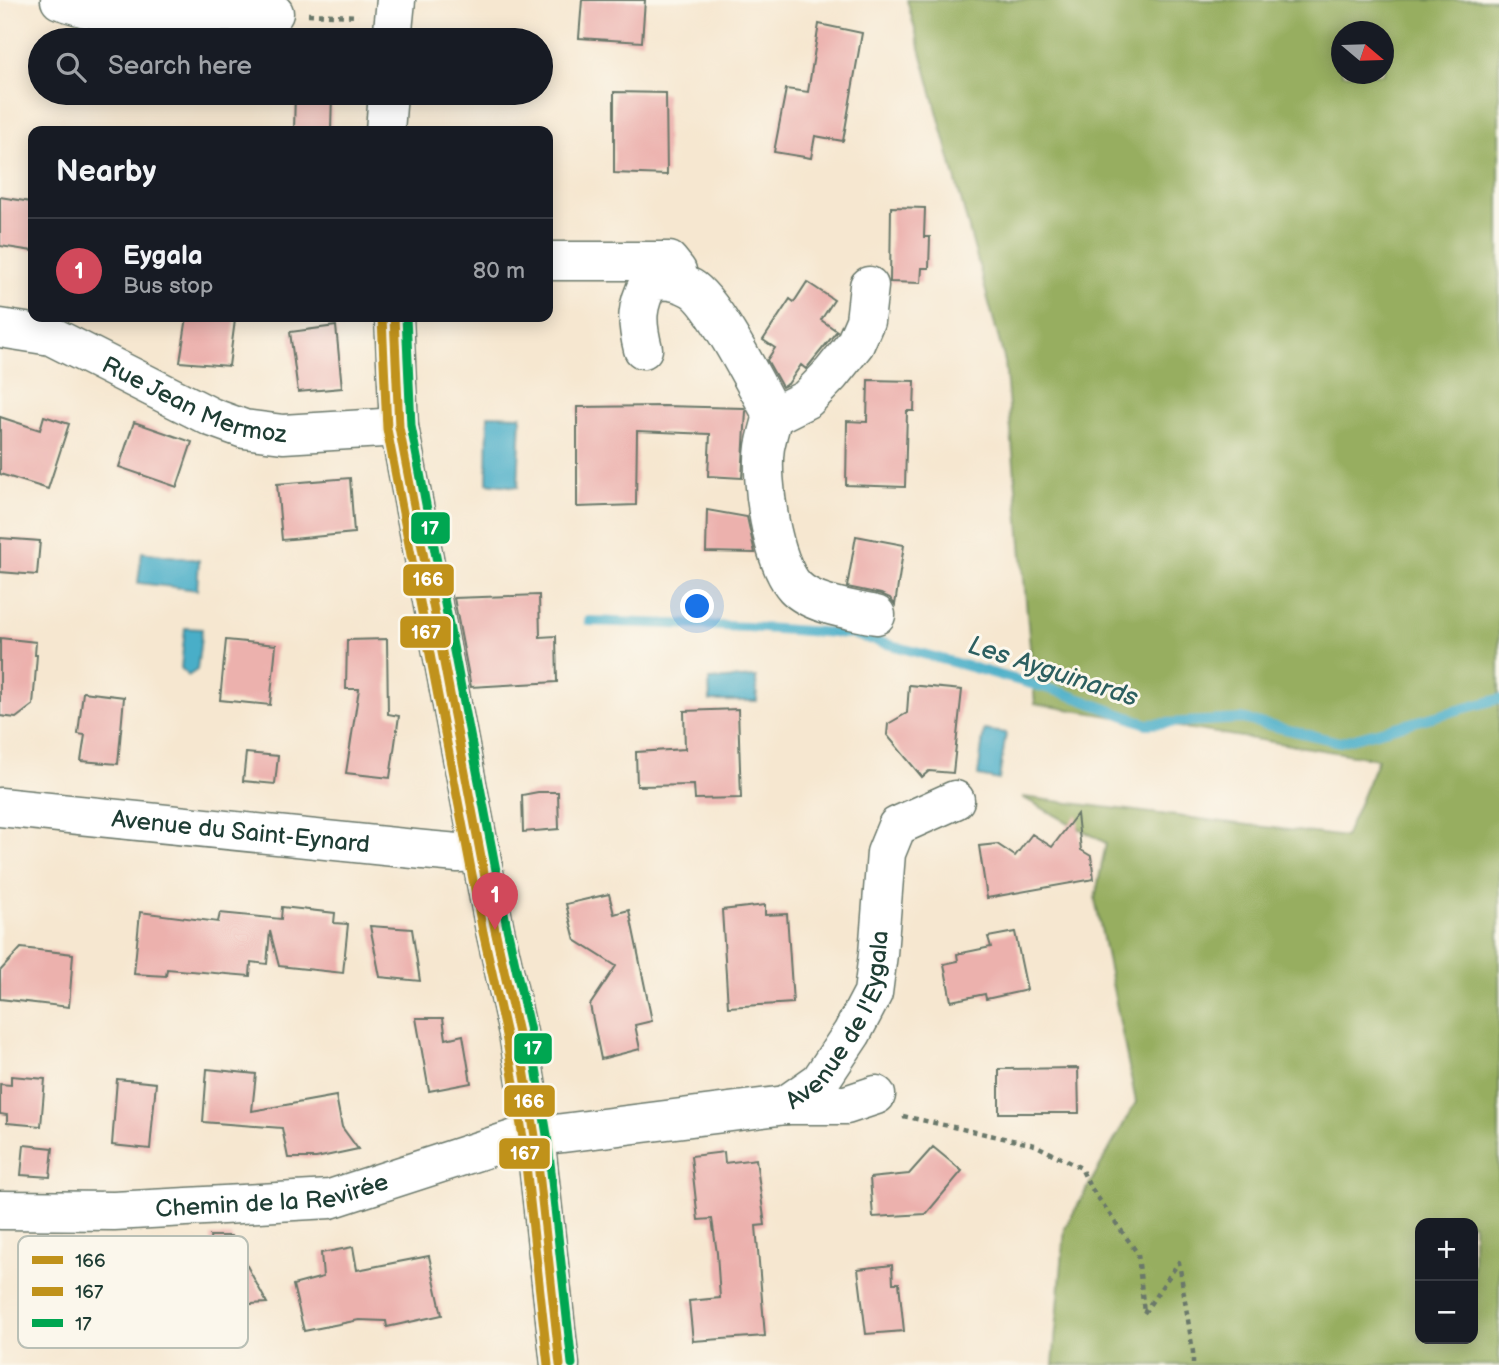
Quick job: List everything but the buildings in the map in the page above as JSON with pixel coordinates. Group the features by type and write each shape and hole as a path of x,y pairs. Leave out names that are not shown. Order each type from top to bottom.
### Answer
{"street":[{"path":"60,0 110,12 274,13"},
{"path":"393,28 396,0"},
{"path":"409,28 411,0"},
{"path":"385,126 387,105"},
{"path":"402,126 403,105"},
{"path":"553,261 669,261 729,337 772,416 764,450 767,511 776,552 796,587 827,605 876,615"},
{"path":"643,349 637,328 639,301 649,282 663,279 692,289"},
{"path":"772,416 807,400 855,344 865,321 869,286"},
{"path":"376,322 377,370 391,427 469,853 497,1034 525,1137 560,1365"},
{"path":"391,427 394,322"},
{"name":"Rue Jean Mermoz","path":"0,328 51,336 211,416 244,429 283,434 391,427"},
{"name":"Avenue de l'Eygala","path":"525,1137 786,1105 820,1081 852,1033 873,993 886,853 897,826 956,800"},
{"name":"Avenue du Saint-Eynard","path":"0,807 469,853"},
{"path":"786,1105 883,1104"},
{"path":"525,1137 542,1365"},
{"name":"Chemin de la Revirée","path":"0,1210 114,1212 330,1199 525,1137"}],"path":[{"path":"883,1104 1035,1145 1081,1168 1089,1185 1139,1254 1144,1313 1179,1262 1193,1365"}],"green space":[{"path":"907,0 1499,0 1499,1365 1053,1365 1065,1228 1136,1102 1095,899 1106,843 1022,797 1345,837 1378,759 1035,704 1005,362"}],"water":[{"path":"488,415 521,416 518,487 487,483"},
{"path":"142,552 199,560 197,590 138,583"},
{"path":"185,628 202,629 197,670 188,676 181,668"},
{"path":"756,677 757,701 710,701 709,680"},
{"path":"984,730 1006,733 999,780 978,776"}],"waterway":[{"name":"Les Ayguinards","path":"589,621 851,634 1064,693 1147,724 1242,719 1340,742 1499,699"}],"transit line":[{"name":"167","path":"382,322 387,429 483,932 506,1035 523,1138 548,1365"},
{"name":"166","path":"394,322 399,427 495,930 518,1033 535,1136 560,1365"},
{"name":"17","path":"406,322 411,426 507,928 530,1031 547,1135 572,1364"}],"place":[{"name":"Eygala","path":"495,930"}]}
